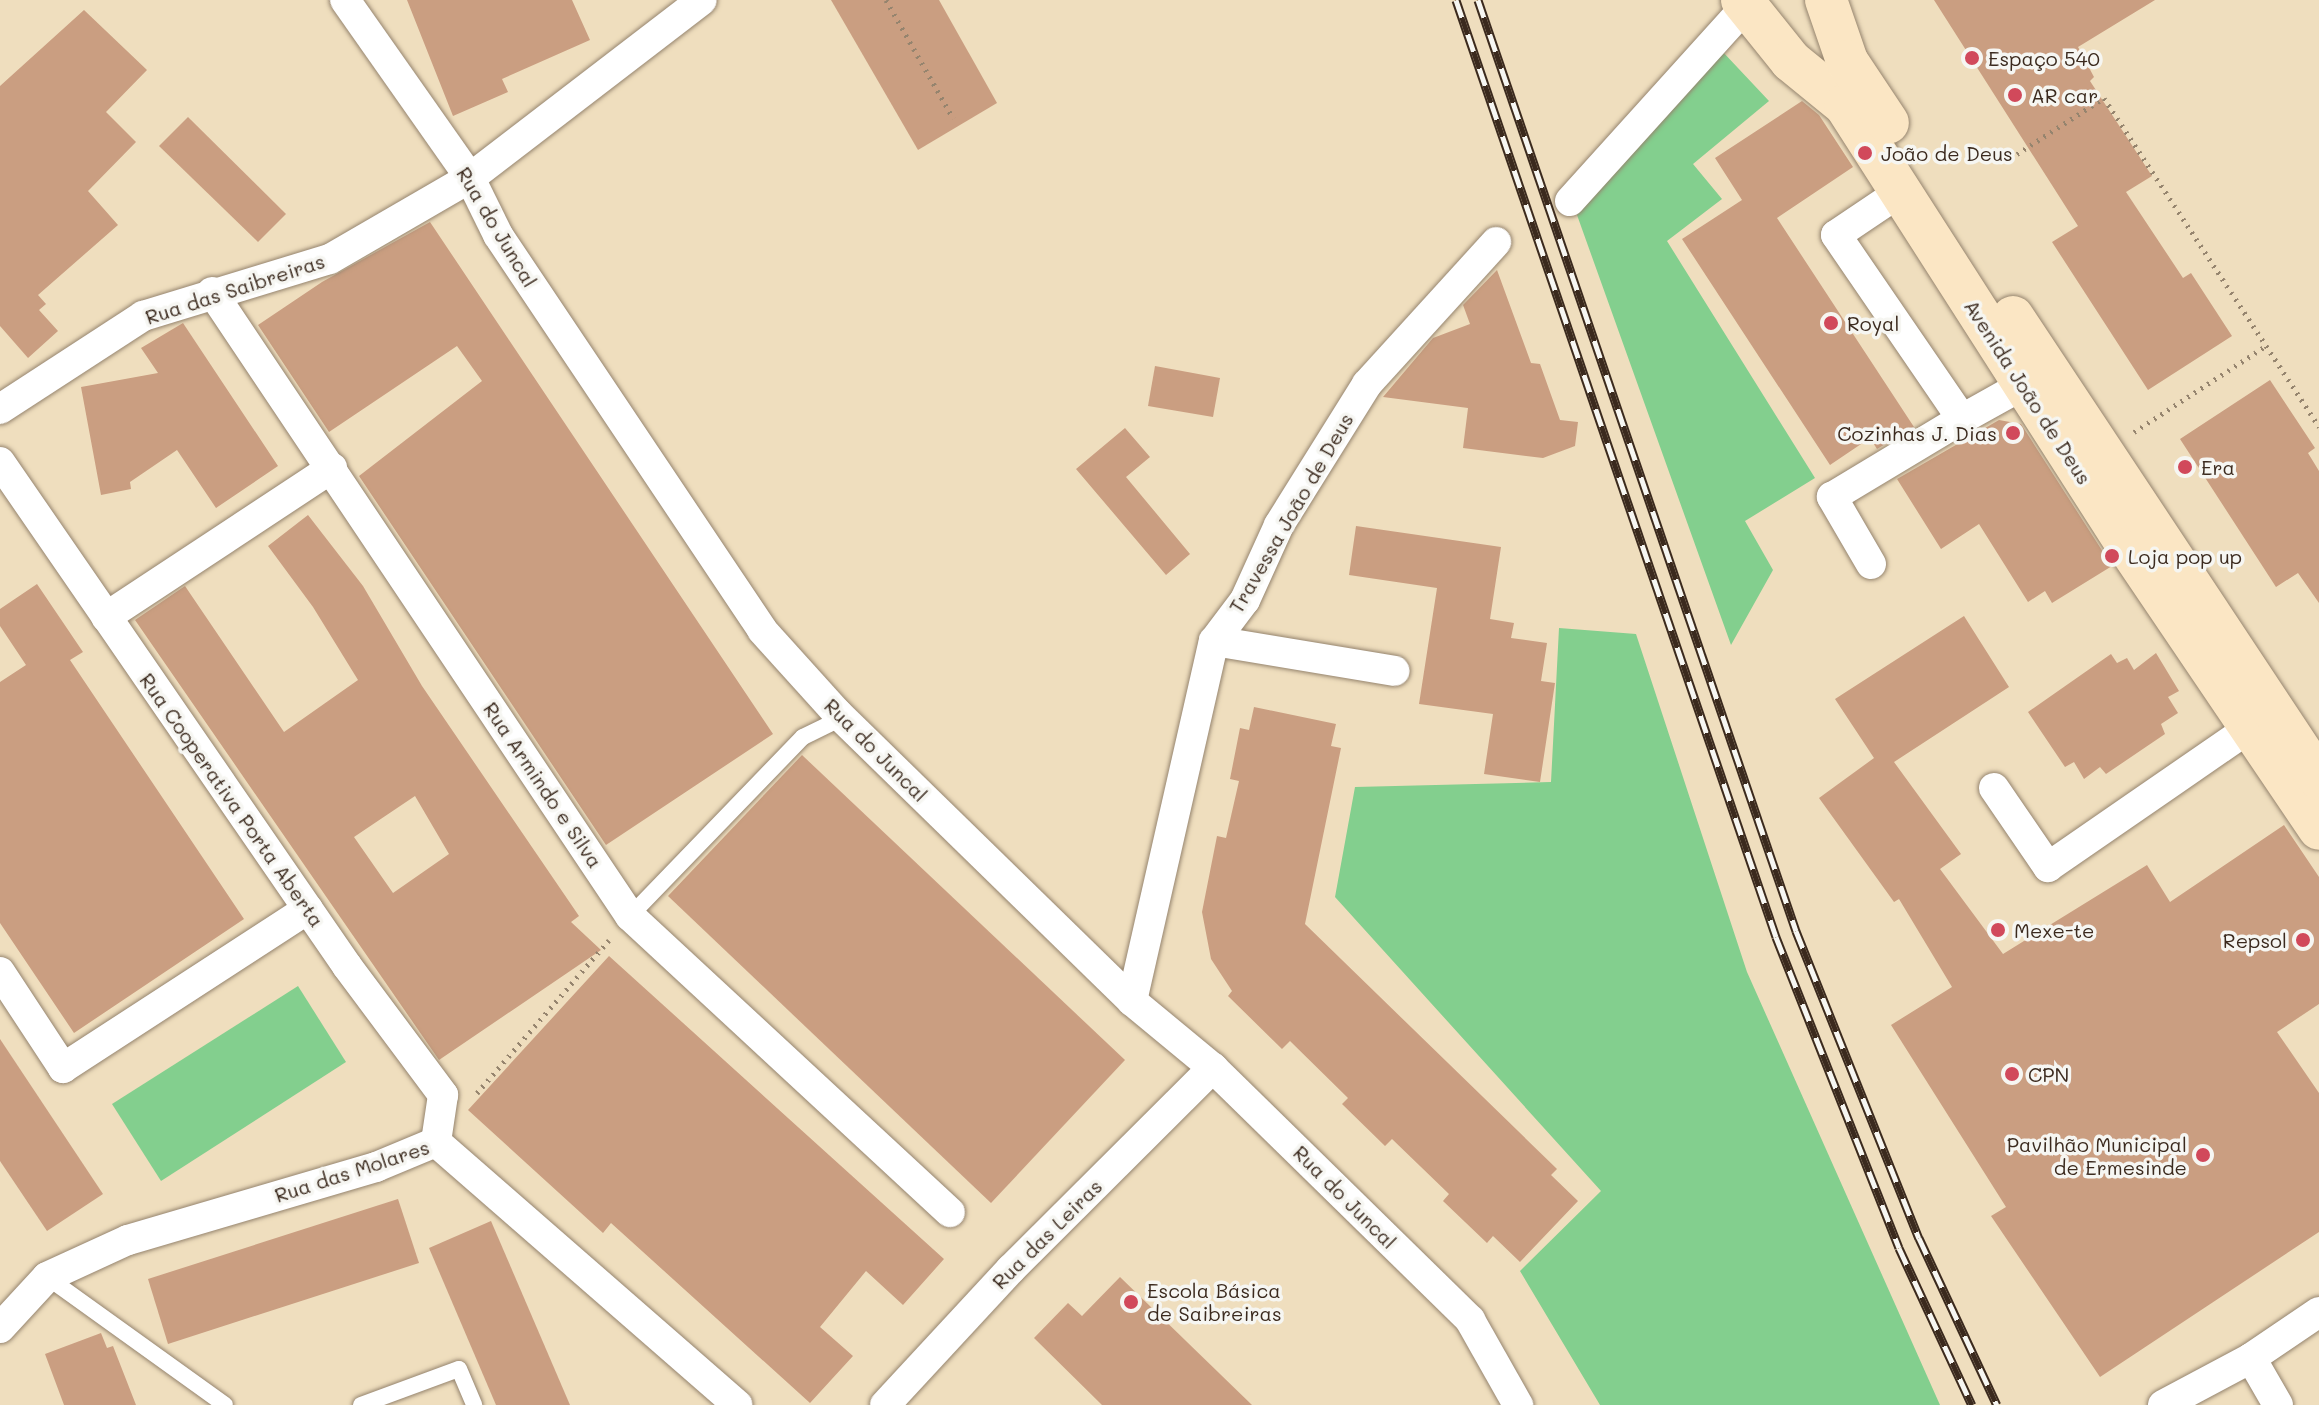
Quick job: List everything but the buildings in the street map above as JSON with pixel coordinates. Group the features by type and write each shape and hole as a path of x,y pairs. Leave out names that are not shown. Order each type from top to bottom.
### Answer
{"main road":[{"path":"1748,8 1788,24 1803,19 1818,0"},
{"name":"Avenida João de Deus","path":"1826,0 1847,61 2103,453 2304,774 2319,829"},
{"name":"Avenida João de Deus","path":"1748,8 1791,61 1845,105 2248,729 2304,774"}],"street":[{"name":"Rua do Juncal","path":"345,0 470,178 498,235 762,630 842,718 1132,1001 1213,1068 1470,1320 1518,1405"},
{"name":"Rua das Saibreiras","path":"0,409 143,316 212,292 330,259 470,178 702,0"},
{"path":"1570,201 1748,8"},
{"path":"1900,192 1836,235 1962,419"},
{"name":"Travessa João de Deus","path":"1132,1001 1214,641 1245,600 1279,525 1367,384 1496,242"},
{"name":"Rua Armindo e Silva","path":"212,292 630,916 950,1212"},
{"path":"1871,564 1832,497 2023,385"},
{"name":"Rua Cooperativa Porta Aberta","path":"0,462 308,909 443,1095"},
{"path":"106,617 332,468"},
{"name":"Travessa João de Deus","path":"1214,641 1395,671"},
{"path":"1994,788 2048,867 2248,729"},
{"path":"0,972 63,1068 308,909"},
{"name":"Rua das Leiras","path":"885,1405 1011,1269 1213,1068"},
{"path":"436,1142 443,1095"},
{"name":"Rua das Molares","path":"0,1328 47,1277 128,1240 376,1167 436,1142 737,1405"},
{"path":"2163,1405 2251,1358 2319,1312"},
{"path":"2251,1358 2278,1405"}],"lane":[{"path":"630,916 803,737 842,718"},
{"path":"47,1277 225,1405"},
{"path":"361,1405 459,1369 474,1405"}],"path":[{"path":"886,0 953,118"},
{"path":"2017,154 2104,98 2319,427"},
{"path":"2103,453 2266,346"},
{"path":"443,1095 471,1100 630,916"}],"green space":[{"path":"1722,51 1769,101 1693,164 1722,199 1667,241 1815,478 1745,521 1773,570 1731,645 1577,215"},
{"path":"1559,628 1636,634 1747,972 1940,1405 1600,1405 1520,1271 1601,1191 1335,897 1355,787 1551,782"},
{"path":"298,986 346,1062 161,1181 112,1104"}],"railway":[{"path":"1456,0 1776,937 1899,1248 1972,1405"},
{"path":"1478,0 1796,931 1919,1238 1997,1405"}],"place":[{"name":"Espaço 540","path":"1972,58"},
{"name":"AR car","path":"2015,95"},
{"name":"João de Deus","path":"1865,153"},
{"name":"Royal","path":"1831,323"},
{"name":"Cozinhas J. Dias","path":"2013,433"},
{"name":"Era","path":"2185,467"},
{"name":"Loja pop up","path":"2112,556"},
{"name":"Mexe-te","path":"1998,930"},
{"name":"Repsol","path":"2303,940"},
{"name":"CPN","path":"2012,1074"},
{"name":"Pavilhão Municipal de Ermesinde","path":"2203,1155"},
{"name":"Escola Básica de Saibreiras","path":"1131,1302"}]}
